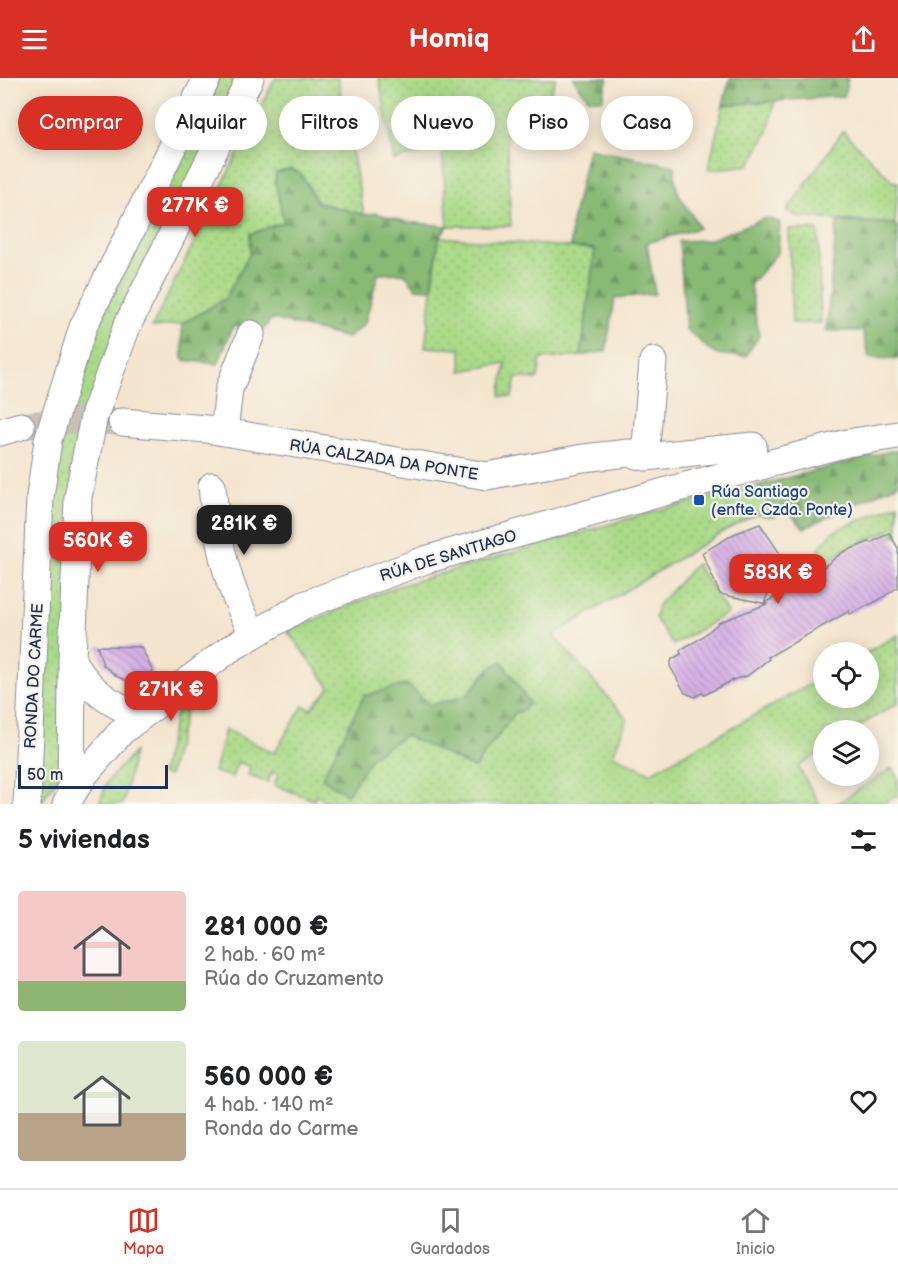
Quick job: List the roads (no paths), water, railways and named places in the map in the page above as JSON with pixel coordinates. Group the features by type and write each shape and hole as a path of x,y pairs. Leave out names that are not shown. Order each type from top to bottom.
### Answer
{"street":[{"name":"RONDA DO CARME","path":"27,804 40,497 48,441 83,327 207,78"},
{"path":"69,801 78,498 94,416 127,326 250,78"},
{"path":"224,432 229,389 251,334"},
{"path":"653,362 645,457 661,469 671,490"},
{"name":"RÚA CALZADA DA PONTE","path":"122,422 224,432 487,476 583,458 629,453 645,457 753,446"},
{"name":"RÚA DE SANTIAGO","path":"69,801 102,751 141,716 253,633 304,605 384,574 671,490 847,443 898,435"},
{"path":"212,486 216,531 226,575 253,633"},
{"path":"72,661 87,684 98,694 115,706 141,716"}],"tunnel":[{"path":"21,426 74,420 122,422"}],"place":[{"name":"Rúa Santiago (enfte. Czda. Ponte)","path":"699,500"}]}
